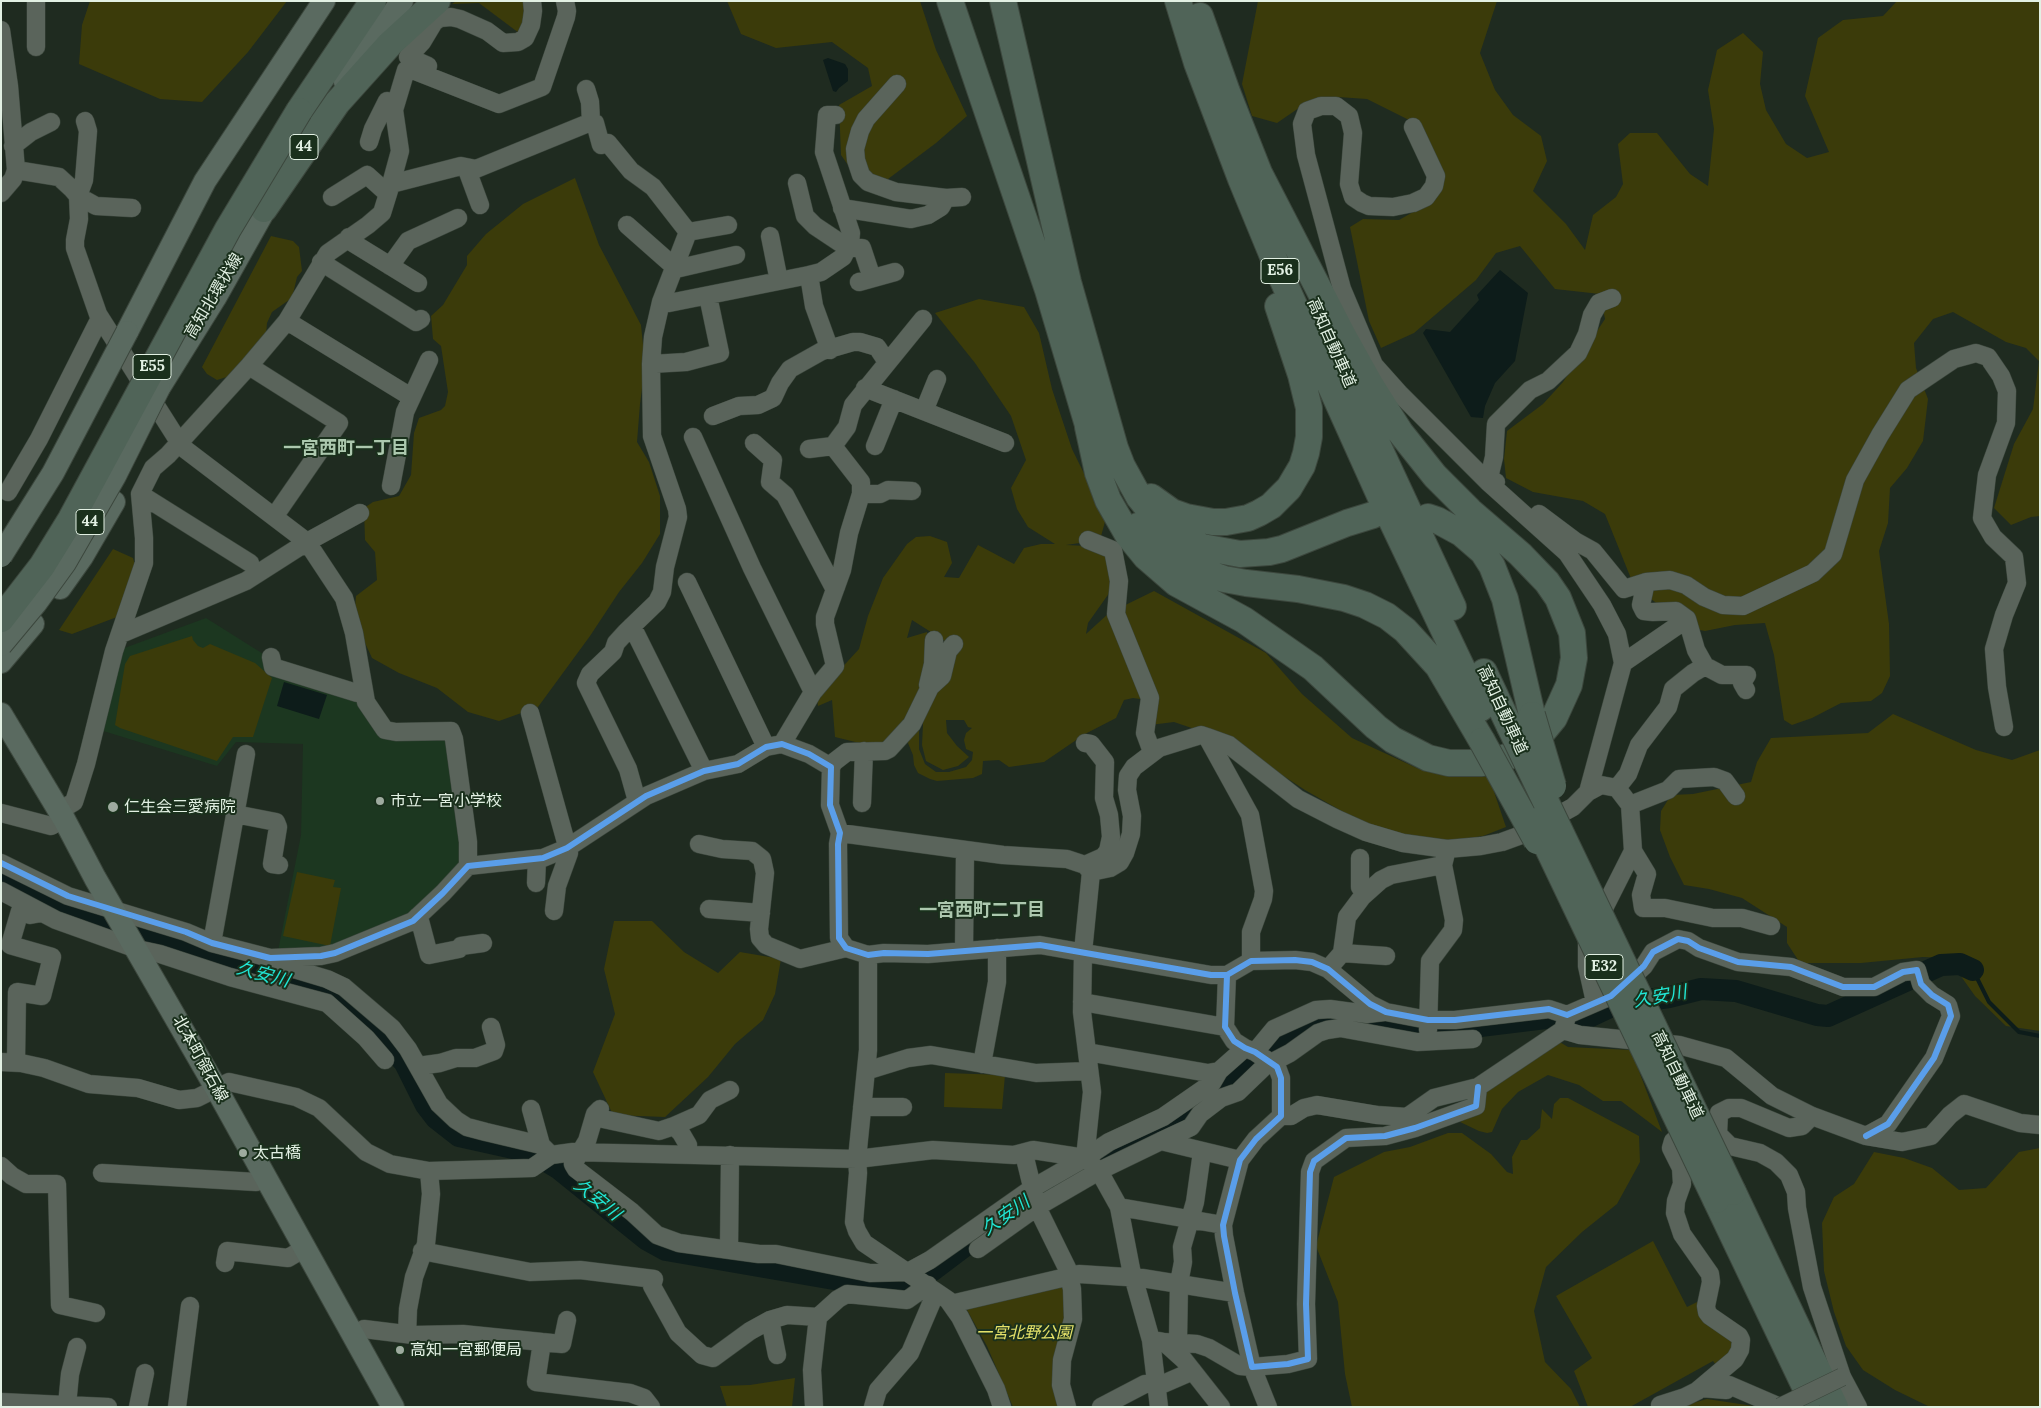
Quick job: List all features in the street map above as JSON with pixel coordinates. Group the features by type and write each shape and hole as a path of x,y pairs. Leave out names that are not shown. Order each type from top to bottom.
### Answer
{"highway":[{"name":"E55","path":"1,619 42,566 71,519 228,229 364,1"},
{"name":"E55","path":"299,111 373,1"},
{"path":"264,209 338,103 390,44 437,1"},
{"path":"950,1 1048,290 1098,424 1130,483 1148,509 1169,529 1202,547 1240,554 1269,552 1401,518 1437,520 1461,533 1483,552 1500,581 1506,599 1504,729"},
{"path":"1003,1 1068,282 1098,424 1103,471 1113,492 1136,524 1159,546 1179,560 1224,578 1344,598 1365,605 1387,616 1405,630 1438,666 1504,729"},
{"name":"高知自動車道","path":"1178,1 1197,63 1241,179 1323,372 1401,518 1504,729 1670,1060 1724,1196 1814,1407"},
{"name":"高知自動車道","path":"1195,1 1227,92 1258,171 1401,518"},
{"path":"1098,424 1123,458 1140,486 1172,512 1199,520 1213,522 1237,521 1248,518 1271,506 1289,488 1302,466 1306,454 1309,423 1306,392 1197,63"},
{"path":"1098,424 1098,473 1108,500 1128,535 1146,557 1176,583 1244,620 1313,668 1376,727 1393,740 1428,758 1449,763 1482,763 1507,757 1524,748 1540,735 1554,718 1569,685 1574,658 1572,632 1558,598 1547,582 1520,554 1470,511 1435,476 1400,432 1370,386 1258,171"},
{"name":"高知自動車道","path":"1504,729 1583,922 1835,1407"}],"main road":[{"path":"1,536 47,464 115,326 205,181 324,1"},
{"name":"高知北環状線","path":"1,644 36,603 65,563 163,394 264,209 367,48 402,1"},
{"path":"1,556 53,473 115,326"},
{"path":"1,662 45,608 82,557 114,502 163,394"},
{"name":"北本町領石線","path":"1,714 61,815 216,1088 393,1407"}],"street":[{"path":"36,1 36,46"},
{"path":"436,69 408,57 422,42 434,22 440,18 451,17 460,19 488,31 503,43 518,42 525,38 531,25 532,1"},
{"path":"369,142 373,129 391,102 406,70 410,69 500,104 542,87 566,17 565,1"},
{"path":"1,30 6,112 16,170 13,179 1,193"},
{"path":"1,814 51,826 74,802 86,764 114,650 144,563 140,494 153,468 249,366 287,321 328,253 382,213 400,151 394,110 391,102 392,72"},
{"path":"842,208 910,219 928,215 954,198 912,195 884,189 868,182 861,175 855,149 860,131 866,119 897,84"},
{"path":"586,89 590,102 591,122"},
{"path":"1413,127 1436,176 1434,186 1426,197 1393,207 1369,206 1354,197 1349,184 1353,133 1349,116 1336,106 1321,106 1307,111 1302,124 1306,155 1342,289 1374,365 1399,393 1488,482 1567,553 1602,605 1617,634 1623,664 1588,792"},
{"path":"662,302 669,303 708,296 809,275 821,272 843,257 850,243 851,233 824,152 827,115 836,115"},
{"path":"85,121 88,131 84,180 78,196 79,218 75,248 115,326 179,442 186,450 307,542 344,598 354,633 363,693 366,702 385,730 396,732 451,731 454,739 468,842 468,866"},
{"path":"13,146 31,132 51,122"},
{"path":"332,197 367,175 390,189 461,166 476,170 591,122"},
{"path":"591,122 595,123 601,144 608,143 631,171 653,187 688,232"},
{"path":"466,167 480,205"},
{"path":"16,170 59,177 78,196 96,206 132,208"},
{"path":"797,183 805,216 815,226 848,248 862,248 865,280 895,272"},
{"path":"390,266 408,242 458,218"},
{"path":"627,225 680,268 736,255"},
{"path":"688,232 728,225"},
{"path":"637,801 628,769 586,683 590,674 613,652 616,643 653,607 662,592 678,517 652,436 651,364 653,337 662,302 688,232"},
{"path":"770,236 779,281"},
{"path":"349,237 353,243 418,283"},
{"path":"321,262 416,322 421,319"},
{"path":"809,275 814,306 830,350"},
{"path":"651,364 686,362 720,353 708,296"},
{"path":"1488,482 1494,457 1496,424 1530,390 1548,381 1578,353 1587,334 1592,315 1599,303 1612,298"},
{"path":"809,449 833,446 847,427 853,405 865,388 923,319"},
{"path":"287,321 392,379 411,397"},
{"path":"8,492 39,439 115,326"},
{"path":"713,416 739,406 758,405 773,398 780,383 790,369 830,350 853,342 877,347 886,362"},
{"path":"1488,482 1497,482 1575,541 1593,551 1624,589 1646,582 1670,580 1686,585 1704,597 1724,605 1743,606 1813,574 1833,554 1855,480 1908,390 1954,359 1976,353 1988,357 2001,376 2007,391 2006,423 1987,475 1982,518 1993,537 2014,558 2017,583 2004,615 1994,649 1997,687 2004,727"},
{"path":"391,486 405,412 429,360"},
{"path":"249,366 340,423 274,517"},
{"path":"924,410 937,379"},
{"path":"865,388 1005,443"},
{"path":"874,446 894,399"},
{"path":"693,437 752,568 813,692"},
{"path":"754,443 773,460 770,482 785,495 833,586 836,588"},
{"path":"270,958 321,956 336,953 413,921 468,866 543,858 567,848 637,801 704,771 738,764 774,746 813,692 835,666 825,617 842,570 849,533 861,494 861,482 833,446"},
{"path":"861,494 880,494 888,490 912,491"},
{"path":"140,494 250,563"},
{"path":"121,634 246,581 307,542 360,513"},
{"path":"1088,540 1113,550 1118,580 1116,614 1150,698 1145,733 1152,752"},
{"path":"687,582 774,746 809,754 831,767"},
{"path":"1646,582 1641,605 1644,610 1652,612 1676,611 1687,619 1696,650 1706,666 1722,675 1747,675 1742,683 1746,690"},
{"path":"1623,664 1687,619"},
{"path":"632,626 704,771"},
{"path":"928,690 928,679 933,664 934,640"},
{"path":"846,948 839,938 838,844 840,832 830,805 831,767 834,762 847,752 885,751 889,749 912,724 928,690 942,676 948,651 954,644"},
{"path":"271,657 273,667 357,693 363,693"},
{"path":"1617,788 1628,774 1640,745 1668,707 1673,689 1693,673 1706,666"},
{"path":"530,713 567,848 570,853 557,886 554,911"},
{"path":"840,832 965,851 1054,857 1088,868 1110,868 1120,862 1131,834 1132,816 1127,790 1128,776 1134,767 1159,748 1201,735 1229,745 1298,799 1337,819 1366,832 1445,857"},
{"path":"1208,737 1250,815 1264,891 1251,932 1251,961"},
{"path":"1085,743 1091,744 1105,762 1104,798 1109,816 1111,838 1108,851 1088,868"},
{"path":"862,803 864,751"},
{"path":"212,943 246,754"},
{"path":"1630,805 1668,790 1679,779 1714,777 1724,781 1736,796"},
{"path":"1328,969 1342,953 1347,917 1366,892 1381,880 1445,857 1502,842 1524,834 1574,807 1588,792 1601,784 1617,788 1630,805 1633,851 1647,874 1641,894 1643,908 1665,908 1713,918 1742,918 1771,926"},
{"path":"235,814 276,822 278,827 272,864 279,865"},
{"path":"699,844 722,849 752,851 762,859 766,873 759,933 763,942 800,959 846,948 868,955 884,953 928,954 1040,945 1211,975 1227,975 1251,961 1295,960 1312,962 1328,969 1370,1004 1386,1012 1428,1020 1456,1020 1549,1010 1580,1035 1679,1045 1726,1058 1772,1096 1812,1116 1866,1136 1902,1142 1931,1136 1950,1115 1964,1104 2020,1123 2040,1126"},
{"path":"964,951 965,851"},
{"path":"1595,1002 1587,966 1587,942 1633,851"},
{"path":"1428,1040 1427,1008 1430,961 1453,930 1454,920 1445,857"},
{"path":"1360,858 1360,887 1366,892"},
{"path":"536,883 537,859"},
{"path":"1,863 68,896 117,914 186,932 212,943 270,958 344,987 392,1028 418,1066 444,1111 456,1120 481,1131 546,1150 857,1159 933,1150 1024,1154 1033,1150 1085,1158 1099,1171 1119,1207 1134,1278 1165,1341 1193,1370 1221,1407"},
{"path":"1085,1158 1092,1092 1082,1002 1088,868"},
{"path":"1,891 49,916 137,949 160,954 230,977 327,1003 366,1038 386,1060"},
{"path":"1,901 30,915 49,916 68,896"},
{"path":"709,909 761,913"},
{"path":"20,911 10,945 52,957 42,996 17,992 8,1062 44,1068 89,1084 138,1088 179,1100 197,1098 229,1082 302,1099 319,1108 366,1152 390,1164 430,1171 532,1168 546,1150"},
{"path":"417,917 420,921 429,955 459,949 461,946 483,943"},
{"path":"1268,1407 1252,1367 1235,1293 1223,1224 1240,1160 1256,1139 1281,1116 1291,1116 1304,1108 1317,1105 1377,1115 1407,1117 1434,1098 1478,1087 1565,1022 1595,1002 1610,996 1644,966 1653,952 1678,939 1688,941 1700,948 1738,962 1791,968 1843,987 1874,987 1903,972 1917,970 1922,984 1932,995 1948,1005 1951,1016 1934,1058 1888,1124 1866,1136"},
{"path":"982,1064 997,982 997,948"},
{"path":"1342,953 1386,956"},
{"path":"868,955 868,1050 860,1080 862,1107 854,1222 864,1243 908,1272 951,1304 960,1317 980,1357 1002,1407"},
{"path":"1227,975 1225,1027 1234,1041 1260,1056 1280,1072 1281,1116"},
{"path":"1082,1002 1225,1027"},
{"path":"978,1249 1038,1207 1099,1171 1191,1128 1200,1114 1221,1098 1238,1092 1264,1066 1260,1056 1274,1029 1316,1010 1330,1009 1367,1014 1386,1012"},
{"path":"418,1066 440,1063 456,1058 484,1057 494,1051 496,1046 491,1027"},
{"path":"1087,1052 1208,1074 1318,1033 1340,1028 1416,1042 1473,1039"},
{"path":"860,1080 919,1056 931,1055 1036,1073 1089,1071"},
{"path":"730,1090 710,1100 704,1116 659,1132 597,1113 587,1141 573,1164 576,1169 632,1212 657,1235 668,1240 729,1250 776,1254 870,1272 908,1272 930,1260 1031,1189 1109,1142 1163,1117 1212,1083 1219,1071"},
{"path":"1165,1341 1197,1344 1210,1348 1240,1366 1288,1364 1308,1359 1306,1304 1310,1172 1314,1161 1346,1138 1385,1136 1415,1128 1476,1106 1478,1087"},
{"path":"453,1106 482,1124 481,1131"},
{"path":"862,1107 903,1106"},
{"path":"1812,1116 1802,1126 1788,1128 1740,1108 1729,1108 1719,1113 1718,1134 1730,1146 1760,1152 1776,1162 1789,1175 1796,1192 1797,1208 1812,1287 1842,1378 1858,1407"},
{"path":"531,1109 546,1150"},
{"path":"1660,1405 1685,1397 1701,1388 1735,1359 1740,1350 1741,1340 1735,1332 1710,1316 1707,1312 1707,1298 1711,1282 1710,1274 1682,1234 1675,1213 1676,1201 1682,1184 1681,1168 1671,1148 1673,1141 1710,1119 1718,1120"},
{"path":"674,1126 688,1145 687,1154"},
{"path":"1161,1141 1240,1160"},
{"path":"1159,1407 1156,1384 1179,1284 1183,1262 1182,1247 1194,1202 1202,1152"},
{"path":"1024,1154 1031,1189 1070,1276 1073,1319 1062,1360 1061,1385 1067,1407"},
{"path":"729,1250 730,1155"},
{"path":"1,1166 12,1176 26,1184 57,1184 60,1305 96,1313"},
{"path":"407,1334 414,1277 426,1244 431,1194 430,1171"},
{"path":"102,1173 256,1182 265,1176"},
{"path":"1119,1207 1223,1224"},
{"path":"225,1263 227,1251 288,1258 305,1248"},
{"path":"422,1251 530,1272 580,1270 654,1279 652,1286 678,1333 702,1355 713,1358 750,1331 770,1320 787,1315 818,1317"},
{"path":"951,1304 1078,1274 1134,1278 1235,1293"},
{"path":"814,1407 812,1370 818,1317 846,1294 907,1300 932,1289"},
{"path":"873,1407 878,1390 910,1353 932,1289"},
{"path":"177,1407 190,1306"},
{"path":"354,1335 364,1329 407,1334 463,1334 562,1344 567,1320"},
{"path":"770,1320 777,1355"},
{"path":"542,1342 536,1382 630,1392 644,1398 651,1407"},
{"path":"67,1406 70,1374 77,1348"},
{"path":"1101,1407 1145,1384 1163,1384 1193,1370"},
{"path":"138,1407 146,1373"},
{"path":"1701,1388 1726,1390 1729,1385 1780,1407 1842,1378"},
{"path":"1,1402 40,1406 108,1407"}],"shaded area":[{"path":"828,58 845,64 848,69 848,81 836,92 833,91 823,60"},
{"path":"1500,270 1528,293 1515,361 1495,383 1485,406 1483,418 1471,417 1423,333 1426,329 1450,332 1479,300 1477,295"},
{"name":"市立一宮小学校","path":"206,618 268,657 358,697 385,739 390,735 442,735 450,741 464,858 414,912 336,947 278,951 301,835 303,744 236,742 217,766 100,730 119,650"},
{"path":"284,682 327,695 319,719 277,706"}],"green space":[{"path":"90,1 287,1 248,52 202,102 160,99 79,64 82,25"},
{"path":"456,1 527,1 525,24 519,33 479,3 452,4"},
{"path":"727,1 920,1 936,50 967,116 936,143 888,179 857,178 841,155 839,105 872,86 868,68 832,42 776,48 741,34"},
{"path":"1258,1 1497,1 1480,53 1495,90 1513,115 1541,136 1547,161 1533,191 1566,224 1585,250 1593,215 1616,197 1623,184 1618,144 1630,133 1657,133 1690,174 1708,186 1714,129 1708,90 1717,50 1743,33 1763,52 1760,84 1766,110 1786,144 1807,158 1829,152 1805,96 1818,38 1843,20 1883,16 1897,1 2040,1 2040,516 2031,517 2011,525 1994,508 2014,444 2033,409 2039,361 2026,348 2006,342 1953,312 1933,319 1914,343 1916,368 1928,399 1923,441 1907,468 1890,488 1888,523 1879,551 1889,624 1890,676 1882,693 1871,701 1841,703 1812,718 1792,725 1784,720 1774,655 1765,623 1735,625 1705,631 1674,625 1655,602 1634,586 1605,514 1583,501 1533,492 1506,478 1504,459 1507,431 1543,404 1563,382 1605,319 1600,294 1555,289 1520,246 1496,253 1476,280 1414,333 1381,348 1369,321 1350,227 1363,219 1399,220 1436,199 1443,174 1413,122 1367,99 1338,97 1309,101 1277,123 1252,116 1242,84"},
{"path":"575,178 599,245 641,325 645,365 637,442 649,462 660,496 660,534 642,563 619,592 590,636 538,707 499,721 468,712 437,688 399,673 372,658 354,619 356,596 377,580 375,552 365,540 364,508 373,502 399,496 411,475 414,433 419,418 441,410 445,406 448,392 441,346 433,339 431,316 443,305 467,265 467,256 486,234 523,204"},
{"path":"271,236 293,241 299,247 302,271 297,277 293,294 289,300 272,312 267,323 266,335 233,375 217,380 207,374 202,367"},
{"path":"979,299 1024,307 1039,333 1052,389 1072,449 1106,518 1100,540 1066,545 1087,546 1111,554 1107,569 1117,582 1088,623 1086,634 1109,613 1154,591 1266,653 1302,694 1352,738 1419,769 1489,777 1506,827 1483,836 1447,841 1406,839 1359,821 1305,790 1230,741 1174,722 1150,725 1155,701 1133,698 1124,700 1116,718 1085,734 1044,762 1009,767 999,760 983,761 982,774 973,778 937,781 930,779 918,773 914,765 913,755 908,743 909,734 919,725 919,749 925,764 936,772 949,772 966,767 972,760 973,752 966,749 964,740 966,733 972,728 968,727 964,720 946,720 947,733 969,757 958,766 943,770 926,761 922,745 924,704 956,648 912,620 907,638 927,632 928,661 922,694 905,726 880,748 835,737 832,700 818,706 817,698 859,649 868,616 883,578 907,544 916,537 930,536 947,542 952,563 944,577 959,578 978,545 1014,564 1024,548 1041,544 1055,544 1028,527 1017,509 1011,488 1026,460 1011,416 975,363 935,313"},
{"path":"113,549 133,558 135,565 117,617 72,634 59,630"},
{"path":"192,636 198,646 203,648 210,644 255,663 272,678 253,737 233,737 217,761 115,725 125,664 130,656"},
{"path":"1893,714 1976,750 2012,760 2040,750 2040,1031 2006,1026 1975,996 1948,958 1923,957 1861,963 1800,963 1787,943 1787,927 1742,898 1709,889 1684,885 1670,857 1660,830 1661,811 1671,795 1693,794 1751,782 1757,762 1771,738 1868,733"},
{"path":"297,872 335,880 333,887 341,888 330,946 283,936"},
{"path":"614,921 652,921 684,952 718,973 740,952 781,959 775,994 763,1020 735,1044 708,1077 665,1117 613,1115 593,1072 615,1014 604,969"},
{"path":"1558,1041 1568,1047 1631,1050 1662,1132 1621,1101 1603,1101 1579,1085 1548,1075 1518,1092 1502,1109 1492,1132 1479,1131 1460,1122 1479,1109 1483,1088"},
{"path":"945,1073 1005,1075 1002,1109 944,1107"},
{"path":"1560,1098 1568,1098 1639,1136 1640,1162 1617,1204 1582,1232 1546,1267 1534,1311 1545,1362 1571,1389 1580,1407 1352,1407 1345,1374 1338,1302 1316,1246 1334,1177 1384,1152 1410,1147 1448,1133 1462,1133 1491,1154 1507,1172 1513,1174 1512,1157 1521,1140 1527,1140 1540,1128 1542,1109 1552,1119 1554,1104"},
{"path":"2040,1148 2040,1407 1930,1407 1895,1390 1863,1370 1846,1346 1834,1312 1824,1271 1822,1223 1834,1197 1854,1184 1874,1152 1904,1158 1932,1168 1959,1190 1986,1188 2019,1152"},
{"path":"1653,1241 1687,1307 1699,1301 1737,1347 1717,1366 1713,1361 1630,1407 1588,1407 1574,1371 1592,1358 1556,1296"},
{"name":"一宮北野公園","path":"1067,1285 1063,1407 1013,1407 987,1346 967,1310 968,1305"},
{"path":"795,1378 792,1407 727,1407 720,1386 750,1385"},
{"path":"1707,1399 1760,1407 1679,1407"}],"waterway":[{"name":"久安川","path":"1,879 52,904 94,921 244,971 316,988 335,995 355,1011 405,1063 426,1105 436,1118 459,1136 531,1152 558,1168 646,1239 666,1250 886,1288 898,1286 933,1270 978,1236"},
{"name":"久安川","path":"1031,1198 1078,1173 1107,1154 1159,1128 1230,1083 1281,1037 1303,1024 1322,1018 1343,1016 1410,1029 1439,1031 1554,1017 1580,1021 1614,1005 1669,997 1701,989 1736,991 1817,1015 1828,1016 1941,965 1960,964 1973,970"},
{"name":"久安川","path":"1973,970 1989,1002 2019,1032 2040,1036"}],"cycle path":[{"path":"1,863 68,896 186,932 212,943 270,958 321,956 335,953 413,921 468,866 543,858 567,848 646,796 704,771 738,764 766,747 782,744 809,754 831,767 830,805 840,833 838,844 839,938 846,948 868,955 884,953 928,954 1040,945 1211,975 1227,975"},
{"path":"1478,1087 1476,1106 1415,1128 1385,1136 1346,1138 1314,1161 1310,1172 1306,1304 1308,1359 1288,1364 1252,1367 1235,1293 1223,1225 1240,1160 1256,1139 1281,1116 1281,1078 1277,1067 1234,1041 1225,1027 1227,975 1251,961 1295,960 1312,962 1328,969 1370,1004 1386,1012 1428,1020 1455,1020 1549,1009 1567,1015 1611,996 1644,966 1653,952 1678,939 1688,941 1699,948 1738,962 1791,967 1843,987 1874,987 1903,972 1917,970 1921,984 1932,995 1948,1005 1951,1016 1934,1058 1888,1124 1866,1136"}],"place":[{"name":"市立一宮小学校","path":"380,801"},
{"name":"仁生会三愛病院","path":"113,807"},
{"name":"太古橋","path":"243,1153"},
{"name":"高知一宮郵便局","path":"400,1350"}],"district":[{"name":"一宮西町一丁目","path":"346,449"},
{"name":"一宮西町二丁目","path":"982,911"}]}
